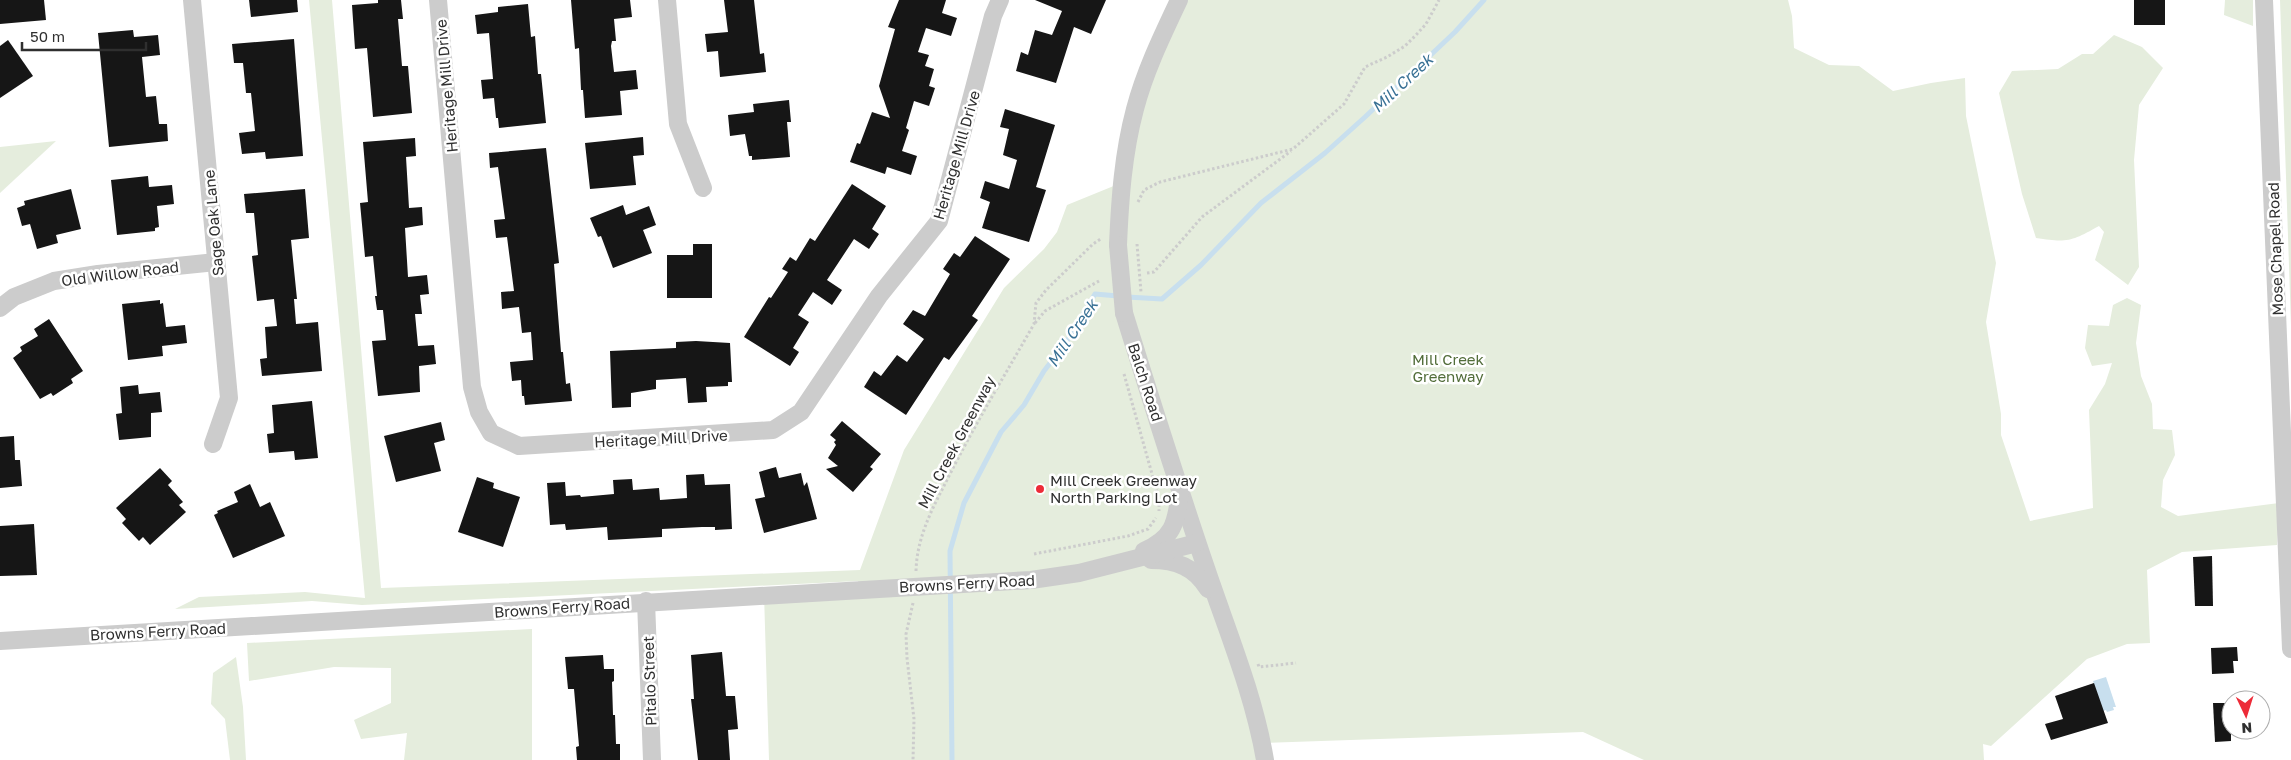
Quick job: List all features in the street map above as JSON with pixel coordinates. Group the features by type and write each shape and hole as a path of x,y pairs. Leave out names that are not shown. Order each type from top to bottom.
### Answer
{"street":[{"name":"Sage Oak Lane","path":"192,0 228,398 213,444"},
{"name":"Heritage Mill Drive","path":"438,0 472,387 479,412 491,433 519,446 773,430 801,412 879,296 939,221 993,16 1000,0"},
{"path":"667,0 678,124 703,188"},
{"name":"Balch Road","path":"1179,0 1155,50 1134,110 1111,241 1124,314 1197,543 1247,690 1265,760"},
{"name":"Mose Chapel Road","path":"2264,0 2291,649"},
{"name":"Old Willow Road","path":"0,308 14,297 54,281 98,274 216,262"},
{"name":"Browns Ferry Road","path":"1123,561 1157,545 1171,533 1177,518 1181,490"},
{"name":"Browns Ferry Road","path":"0,640 646,601 923,581 960,584 1031,580 1079,572 1197,543"},
{"name":"Browns Ferry Road","path":"1123,561 1172,560 1201,578 1219,607"},
{"name":"Pitalo Street","path":"646,601 652,760"}],"path":[{"path":"1147,273 1154,272 1202,217 1293,149 1344,104 1365,67 1399,50 1416,35 1426,24 1439,0"},
{"path":"1138,211 1138,202 1144,190 1160,182 1293,149"},
{"path":"1137,236 1141,297"},
{"name":"Mill Creek Greenway","path":"1034,324 1036,303 1046,290 1093,244 1111,241"},
{"name":"Mill Creek Greenway","path":"923,581 919,541 927,520 965,445 1034,324 1045,311 1099,281"},
{"path":"1034,554 1128,536 1148,529 1159,515 1159,499 1121,366"},
{"path":"913,760 914,719 906,658 906,634 914,596"},
{"path":"1256,658 1259,667 1296,663"}],"green space":[{"name":"Mill Creek Greenway","path":"309,0 332,0 381,588 860,570 904,450 1004,288 1044,249 1057,232 1067,205 1121,183 1135,110 1179,0 1788,0 1792,16 1794,48 1829,65 1859,66 1893,91 1965,78 1966,116 1996,263 1986,322 2001,414 2001,435 2030,521 2093,508 2089,410 2105,384 2112,363 2092,366 2085,348 2088,325 2109,326 2113,305 2127,298 2141,305 2136,343 2141,376 2152,404 2153,429 2172,430 2175,455 2163,480 2161,507 2178,516 2279,503 2277,545 2182,552 2147,570 2150,643 2127,644 2087,659 1991,746 1983,744 1984,760 1644,760 1583,732 1263,743 1265,760 769,760 764,594 858,589 858,581 362,605 312,601 175,609 199,597 305,592 365,598"},
{"path":"2225,0 2253,0 2253,26 2224,15"},
{"path":"2280,0 2291,0 2291,325"},
{"path":"2114,35 2142,47 2163,68 2139,105 2134,160 2139,267 2128,285 2095,260 2104,232 2099,226 2069,240 2036,238 2022,194 1999,93 2012,71 2058,69 2082,54 2093,54"},
{"path":"56,141 0,193 0,147"},
{"path":"532,629 532,760 404,760 407,733 361,739 354,720 391,703 391,668 334,667 249,681 247,643"},
{"path":"236,657 243,707 246,760 230,760 225,719 211,704 213,673"}],"water":[{"path":"2106,677 2116,707 2113,707 2114,710 2107,712 2106,710 2103,711 2093,681"}],"building":[{"path":"0,0 44,0 46,20 0,24"},
{"path":"249,0 297,0 298,12 251,17"},
{"path":"378,0 401,0 403,19 398,19 402,66 408,66 412,113 373,117 367,48 355,49 352,5 378,3"},
{"path":"571,0 630,0 632,17 614,19 616,41 612,41 611,46 614,72 636,70 638,89 620,91 622,115 585,118 583,90 581,90 579,48 575,49"},
{"path":"724,0 754,0 760,54 764,53 766,72 720,77 718,51 707,52 705,34 728,32"},
{"path":"899,0 946,0 942,13 957,18 951,36 926,28 918,52 929,55 925,66 934,69 929,86 935,88 929,106 914,101 906,128 909,130 902,151 917,156 911,175 887,167 885,174 850,162 857,143 860,144 872,112 890,118 879,86 895,29 888,27"},
{"path":"1035,0 1106,0 1091,34 1074,27 1056,83 1016,71 1021,52 1028,55 1035,30 1052,35 1062,11"},
{"path":"2134,0 2165,0 2165,25 2134,25"},
{"path":"528,4 531,37 535,36 538,74 541,74 546,123 499,128 494,98 483,99 481,80 493,79 489,33 477,34 475,15 498,12 498,7"},
{"path":"133,30 134,37 158,35 160,55 142,57 146,97 156,96 159,124 167,124 168,141 109,147 98,33"},
{"path":"294,39 303,156 266,159 265,152 242,154 239,133 255,131 251,93 246,93 243,63 234,63 232,44"},
{"path":"8,40 33,76 0,98 0,46"},
{"path":"789,100 791,122 787,122 790,157 752,160 752,156 749,156 745,134 730,136 728,115 754,112 753,104"},
{"path":"1005,109 1055,125 1036,187 1046,190 1029,242 982,228 990,202 980,198 985,181 1009,189 1017,160 1003,155 1009,129 1000,127"},
{"path":"643,137 644,155 633,156 636,185 590,189 585,143"},
{"path":"415,138 416,156 406,157 409,208 422,207 423,225 405,228 408,277 427,275 429,294 420,295 422,314 415,314 418,346 434,345 436,364 419,366 420,392 378,396 372,341 386,340 383,310 377,310 373,256 365,257 360,203 368,202 363,142"},
{"path":"546,148 559,263 554,264 561,352 563,352 566,384 570,383 572,401 525,405 524,396 522,396 521,380 512,381 510,362 533,360 531,332 522,333 519,307 502,309 501,292 514,291 507,237 496,238 494,220 505,219 498,167 490,168 489,153"},
{"path":"148,176 149,187 172,185 174,204 157,206 159,227 155,228 155,231 117,235 111,180"},
{"path":"852,184 886,206 872,229 879,234 869,249 854,239 827,280 842,290 832,305 813,292 798,315 809,322 793,348 799,352 790,366 744,337 769,297 771,298 788,272 782,269 790,257 796,261 810,238 815,241"},
{"path":"71,189 81,229 56,235 58,243 37,249 30,224 22,226 17,208 25,205 24,201"},
{"path":"305,189 309,238 291,240 297,299 294,299 296,324 318,322 322,371 262,376 260,359 267,358 265,327 277,326 274,299 257,301 252,256 258,255 254,213 246,213 244,194"},
{"path":"623,205 626,215 649,206 656,225 643,230 652,253 613,268 601,236 598,237 590,218"},
{"path":"975,236 1010,259 972,316 978,320 949,360 944,357 906,415 864,387 874,371 881,376 897,355 907,362 924,339 903,324 913,310 925,316 950,274 943,269 954,253 960,257"},
{"path":"693,244 712,244 712,298 667,298 667,255 693,255"},
{"path":"160,300 160,304 163,303 166,327 185,325 187,343 162,346 163,356 128,360 122,304"},
{"path":"49,319 83,371 71,379 73,383 53,396 51,393 40,399 13,358 22,351 20,347 38,336 34,329"},
{"path":"676,342 730,343 732,382 728,382 728,386 706,387 707,402 688,403 686,378 656,380 656,389 631,393 631,407 612,408 610,351 676,348"},
{"path":"138,385 139,394 160,392 162,412 151,413 151,437 119,440 116,414 122,413 120,387"},
{"path":"312,401 318,458 295,460 294,451 269,453 267,434 274,433 272,405"},
{"path":"842,421 881,454 870,467 873,469 853,492 826,469 838,466 828,458 836,445 834,442 836,440 830,435"},
{"path":"441,422 445,440 434,443 441,471 396,482 384,436"},
{"path":"14,436 15,460 20,460 22,486 0,488 0,437"},
{"path":"776,467 779,478 801,473 804,486 807,482 817,519 764,533 755,499 765,497 759,472"},
{"path":"160,468 172,481 168,485 183,502 179,505 186,512 150,545 143,537 139,541 122,523 126,519 116,508"},
{"path":"704,474 705,485 730,484 732,529 715,530 715,527 702,527 662,529 662,537 608,540 607,527 566,530 565,524 550,525 547,483 565,482 566,496 580,495 581,497 614,494 613,480 632,479 633,490 659,488 660,500 687,498 686,475"},
{"path":"477,477 494,483 493,488 520,497 503,547 458,532"},
{"path":"250,484 260,507 270,502 285,536 233,558 214,515 218,513 217,511 238,502 234,492"},
{"path":"34,524 37,575 0,576 0,526"},
{"path":"2212,556 2213,606 2195,606 2193,557"},
{"path":"2237,647 2238,661 2233,661 2234,673 2212,674 2211,648"},
{"path":"722,652 726,696 735,696 738,729 728,730 730,760 698,760 691,699 694,699 691,655"},
{"path":"603,655 604,669 614,669 614,681 612,682 613,715 615,715 616,744 620,744 620,760 577,760 576,747 579,746 574,689 568,689 565,657"},
{"path":"2094,683 2108,723 2051,740 2045,724 2063,719 2055,696"},
{"path":"2213,703 2221,703 2221,740 2231,741 2215,742"}],"waterway":[{"name":"Mill Creek","path":"1127,297 1162,299 1201,265 1261,203 1325,153 1365,117 1455,32 1484,0"},
{"name":"Mill Creek","path":"952,760 950,551 964,503 1001,432 1024,405 1044,371 1067,341 1095,294 1118,296"}],"place":[{"name":"Mill Creek Greenway North Parking Lot","path":"1040,489"}]}
